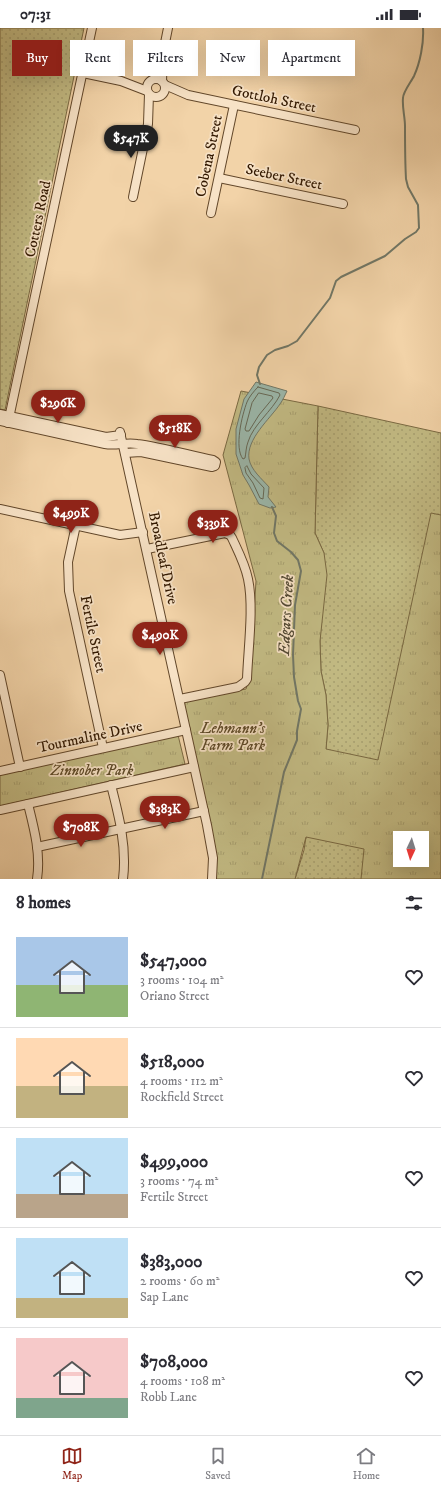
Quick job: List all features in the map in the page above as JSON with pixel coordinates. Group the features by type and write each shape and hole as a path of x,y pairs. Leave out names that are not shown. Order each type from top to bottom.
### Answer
{"street":[{"name":"Cotters Road","path":"90,40 92,28"},
{"path":"166,40 168,28"},
{"name":"Cotters Road","path":"6,420 82,76"},
{"path":"97,76 150,87"},
{"path":"133,197 148,124 150,87 154,76"},
{"path":"148,124 162,89 162,76"},
{"path":"150,87 156,79 162,89"},
{"path":"150,87 154,97 162,89"},
{"name":"Gottloh Street","path":"162,89 354,130"},
{"name":"Cobena Street","path":"211,213 234,105"},
{"name":"Seeber Street","path":"219,178 343,204"},
{"path":"0,414 6,420 105,444 137,444 181,457 141,452 125,453"},
{"name":"Broadleaf Drive","path":"6,420 106,437 120,434 147,549 212,848 212,879"},
{"path":"0,509 120,534 143,532"},
{"name":"Fertile Street","path":"76,525 68,562 69,591 103,748"},
{"path":"147,549 225,532 232,538 248,580 250,608 247,679 238,687 180,699"},
{"path":"0,675 2,692 20,767"},
{"name":"Tourmaline Drive","path":"0,771 186,730"},
{"path":"0,810 194,767"},
{"path":"112,786 121,830 124,854 123,879"},
{"path":"28,804 37,847 37,879"},
{"path":"37,847 204,811"}],"green space":[{"path":"0,28 84,28 82,40 70,40 70,76 74,76 5,410 0,409"},
{"name":"Lehmann’s Farm Park","path":"241,391 318,406 315,533 324,553 327,575 320,641 321,671 326,695 328,725 326,749 378,760 431,513 441,515 441,879 361,879 364,849 306,837 295,879 215,879 183,705 187,701 246,689 250,676 256,581 223,455"},
{"path":"318,406 441,433 441,879 295,879 304,850 306,837 323,785 328,725 326,695 321,671 320,641 324,553 315,533"},
{"name":"Zinnober Park","path":"178,735 185,764 0,806 0,775"}],"water":[{"path":"256,382 287,391 280,404 255,437 249,452 249,459 252,467 269,487 268,497 276,507 270,508 259,504 243,475 236,454 236,429 244,399"}],"waterway":[{"name":"Edgars Creek","path":"260,384 257,375 259,367 267,355 297,341 330,298 336,281 341,277 385,256 419,228 418,205 408,187 406,179 403,96 418,65 422,46 423,28"},
{"name":"Edgars Creek","path":"262,879 284,772 297,740 301,709 298,701 294,677 293,655 295,605 301,571 298,560 291,552 277,541 274,533 276,516 272,507"}]}
